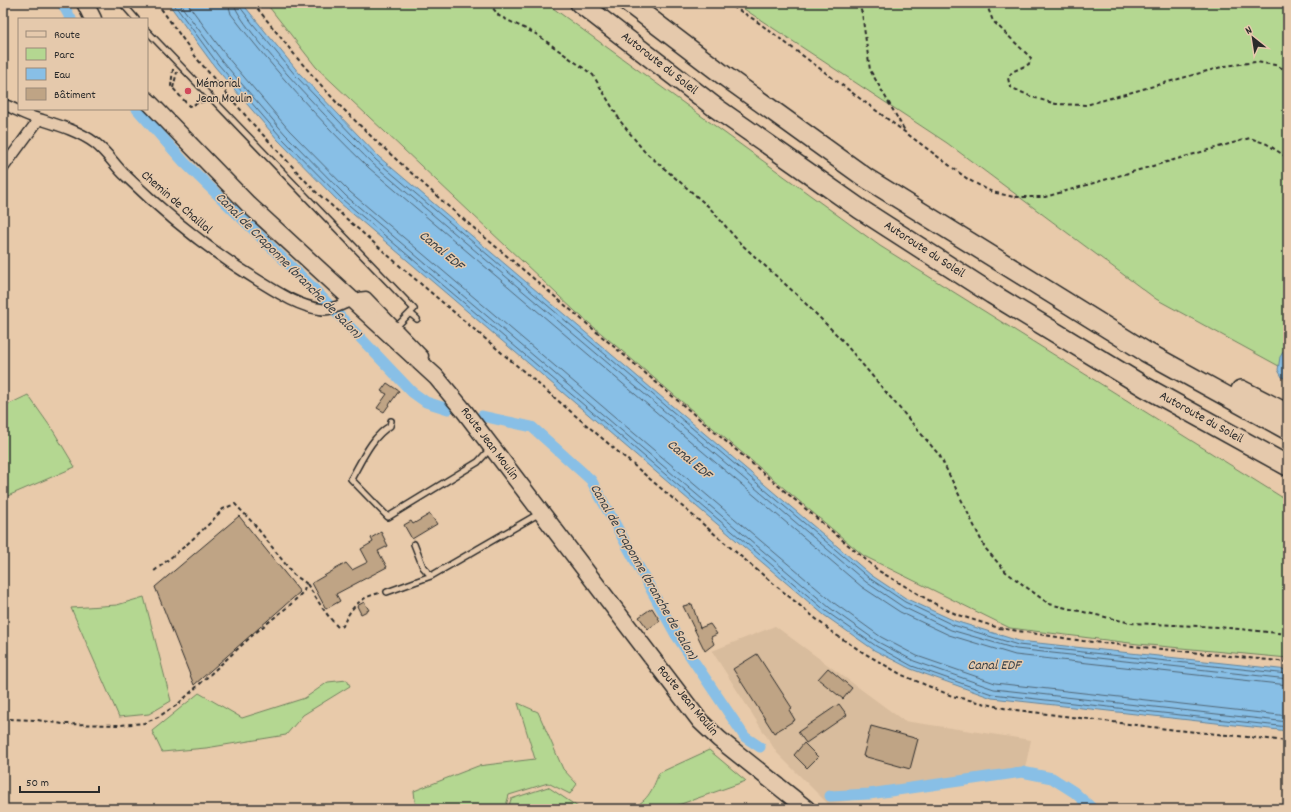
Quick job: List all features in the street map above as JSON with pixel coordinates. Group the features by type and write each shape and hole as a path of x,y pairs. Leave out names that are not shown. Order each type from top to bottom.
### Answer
{"highway":[{"name":"Autoroute du Soleil","path":"580,3 716,108 860,209 992,294 1145,387 1288,466"},
{"path":"629,3 726,77 866,178 1146,352 1288,430"},
{"path":"1146,352 1171,354 1288,414"}],"main road":[{"path":"85,3 92,18"},
{"name":"Route Jean Moulin","path":"148,101 345,303 436,377 700,721 719,739 807,809"}],"street":[{"name":"Chemin de Chaillol","path":"3,104 39,119 56,123 94,142 108,154 125,175 150,199 198,240 221,258 279,293 305,305 326,310 345,303"},
{"path":"3,168 39,119"},
{"path":"345,303 359,297 366,297 432,365 450,394"}],"lane":[{"path":"122,3 135,18"},
{"path":"148,32 414,309 396,327"},
{"path":"410,313 417,319"},
{"path":"391,421 390,426 384,430 371,446 351,479 388,517 478,462 491,447"},
{"path":"387,592 431,576 541,512"},
{"path":"414,544 423,567 431,576"}],"path":[{"path":"157,3 198,60 270,144 316,191 420,283 833,633 902,675 952,696 1008,709 1228,736 1288,741"},
{"path":"253,3 298,60 337,104 377,142 449,207 879,571 958,615 999,628 1083,641 1288,662"},
{"path":"489,3 499,16 536,34 593,75 622,122 644,151 709,207 740,243 797,294 841,339 940,456 985,548 1006,572 1049,604 1131,623 1219,627 1288,634"},
{"path":"728,3 755,20 969,180 992,192 1014,197 1045,197 1180,159 1230,142 1250,138 1267,144 1288,158"},
{"path":"858,3 862,13 870,70 906,132"},
{"path":"986,3 993,21 1031,58 1029,64 1012,72 1008,78 1010,87 1032,97 1056,104 1086,105 1225,66 1256,62 1275,65 1288,71"},
{"path":"178,62 173,66 171,86 189,106 204,102"},
{"path":"173,88 177,71"},
{"path":"153,572 185,546 223,509 236,504 254,524 294,575 306,584 319,601 327,616 338,627 343,626 349,612 356,604 369,595 387,592"},
{"path":"3,722 10,719 37,720 63,724 120,725 144,723 158,718 177,705 255,633 290,605 304,591 306,584"}],"shaded area":[{"path":"775,626 904,721 1031,740 1024,773 828,804 777,753 712,651"}],"green space":[{"path":"266,3 546,3 880,246 1288,501 1288,658 1138,644 1010,628 864,556 576,312 316,67"},
{"path":"735,3 1288,3 1288,371 1156,299 947,143"},
{"path":"28,395 54,432 75,467 3,498 3,407"},
{"path":"144,597 171,701 149,714 119,717 71,608 117,605"},
{"path":"347,680 350,686 303,715 286,735 206,748 162,752 152,731 199,693 242,718 305,698 328,682"},
{"path":"518,703 538,712 563,769 577,784 570,794 548,783 509,795 505,809 416,809 414,791 478,766 535,759"},
{"path":"709,750 746,781 667,809 628,809 640,803 648,796 659,773"},
{"path":"548,787 581,809 508,809 511,799"}],"water":[{"name":"Canal EDF","path":"168,3 242,3 299,73 379,157 871,575 907,599 955,621 1019,641 1288,670 1288,731 992,698 911,669 874,650 824,615 340,203 278,140 215,67"},
{"path":"1288,344 1288,380 1282,377 1278,370 1280,357"}],"building":[{"path":"387,383 399,391 384,412 377,408 387,394 381,391"},
{"path":"430,514 437,524 412,539 404,525 411,521 413,524"},
{"path":"239,516 300,592 194,685 155,587"},
{"path":"381,532 388,546 378,551 387,567 336,594 340,601 326,609 312,583 346,563 352,570 368,562 361,549 373,542 371,538"},
{"path":"364,602 369,610 361,614 357,606"},
{"path":"692,604 700,628 710,624 717,634 711,637 714,644 705,651 683,606"},
{"path":"652,608 660,621 648,629 639,617"},
{"path":"757,654 792,708 789,710 795,720 774,733 733,669"},
{"path":"828,668 852,688 843,699 818,679"},
{"path":"839,704 847,715 806,743 798,732"},
{"path":"871,726 918,739 910,769 863,756"},
{"path":"804,743 818,757 807,768 794,755"}],"waterway":[{"name":"Canal de Craponne (branche de Salon)","path":"62,3 70,18"},
{"name":"Canal de Craponne (branche de Salon)","path":"138,110 184,162 311,286 412,392 426,402 448,409"},
{"name":"Canal de Craponne (branche de Salon)","path":"482,416 532,427 591,480 676,635 745,737 760,747"},
{"name":"Canal de Craponne (branche de Salon)","path":"830,796 869,794 1022,772 1052,778 1074,792 1093,809"}],"place":[{"name":"Mémorial Jean Moulin","path":"188,91"}]}
